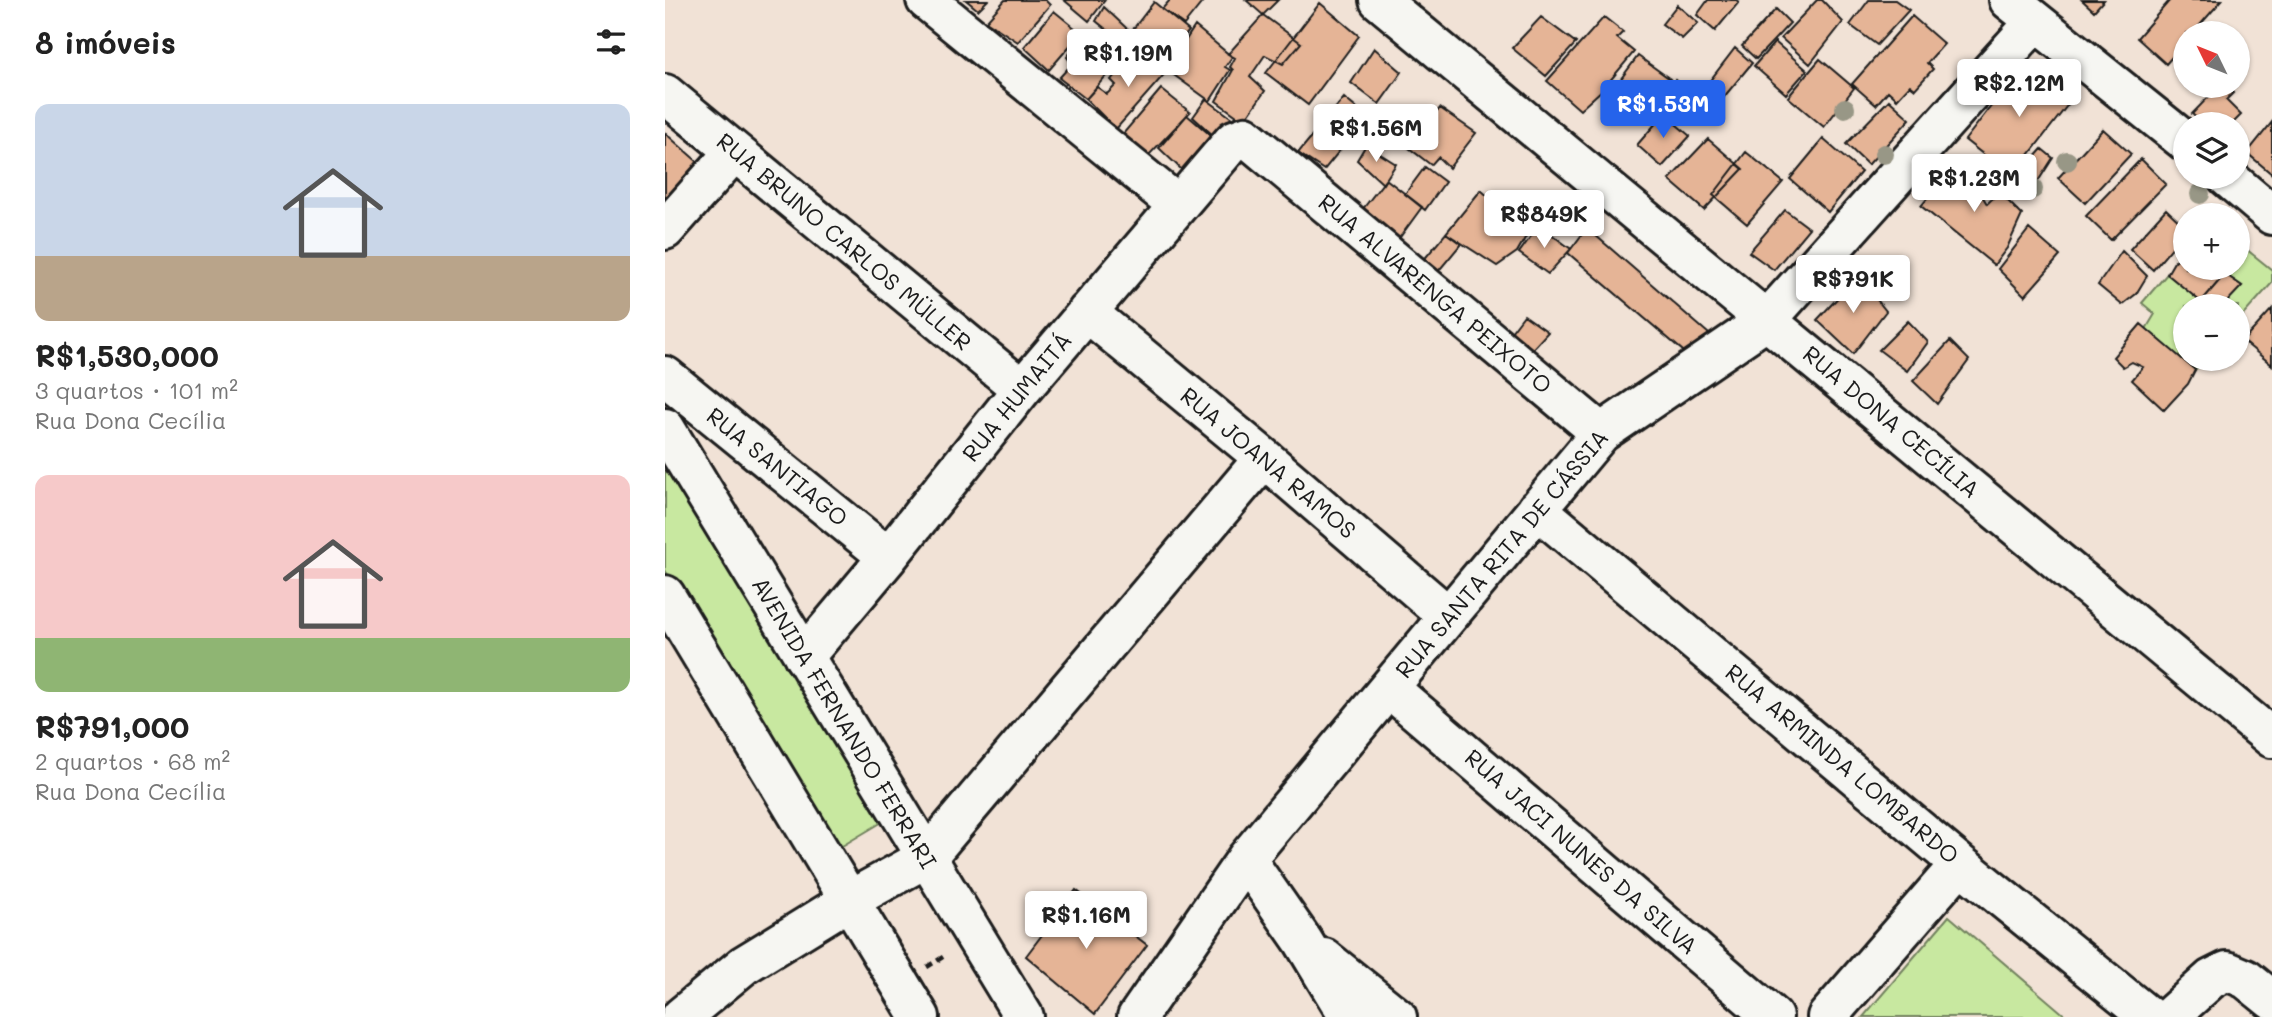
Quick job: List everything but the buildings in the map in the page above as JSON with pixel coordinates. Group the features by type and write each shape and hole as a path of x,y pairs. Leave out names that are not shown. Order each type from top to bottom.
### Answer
{"street":[{"path":"926,0 1178,205"},
{"name":"RUA DONA CECÍLIA","path":"1379,0 2272,738"},
{"path":"2022,11 2173,132"},
{"name":"RUA SANTA RITA DE CÁSSIA","path":"1137,1017 1245,859 1601,433 1767,320 2022,11"},
{"name":"RUA BRUNO CARLOS MÜLLER","path":"665,94 1022,389"},
{"name":"RUA ALVARENGA PEIXOTO","path":"1234,140 1245,136 1601,433"},
{"name":"RUA HUMAITÁ","path":"804,657 1022,389 1234,140"},
{"path":"665,230 734,152"},
{"path":"2241,189 2272,215"},
{"name":"RUA JOANA RAMOS","path":"1087,312 1264,458 1448,616"},
{"name":"RUA SANTIAGO","path":"665,376 888,557"},
{"name":"AVENIDA FERNANDO FERRARI","path":"665,428 1024,1017"},
{"path":"681,1017 744,965 848,901 926,858 1264,458"},
{"name":"RUA ARMINDA LOMBARDO","path":"1537,509 1960,864 2149,1017"},
{"path":"665,595 920,1017"},
{"name":"RUA JACI NUNES DA SILVA","path":"1389,688 1773,1017"},
{"path":"1245,859 1303,941 1349,1017"},
{"path":"1827,1017 1960,864"},
{"path":"1303,941 1397,1017"},
{"path":"2169,1017 2211,979 2227,971 2246,979 2272,1000"}],"path":[{"path":"900,985 974,937"}],"green space":[{"path":"2250,252 2272,270 2272,283 2250,308 2250,294 2234,294 2242,286 2234,280 2250,280"},
{"path":"2167,274 2192,294 2173,294 2173,352 2146,329 2155,314 2142,303"},
{"path":"665,468 884,821 837,849 665,570"},
{"path":"1949,916 2067,1017 1863,1017"}]}
